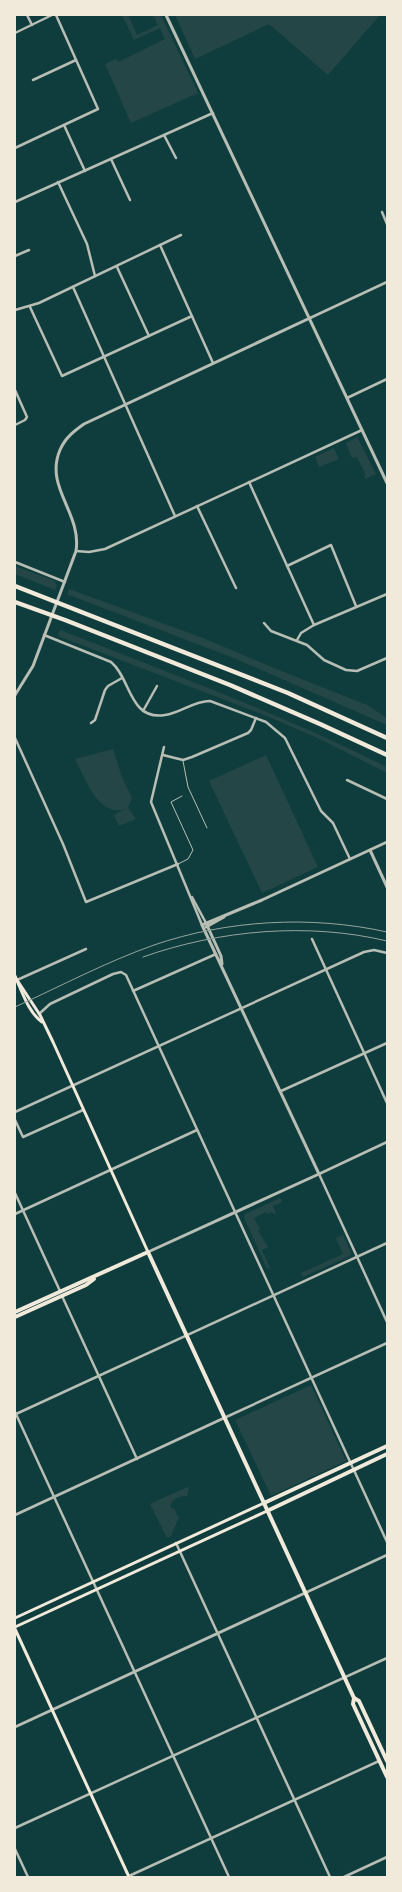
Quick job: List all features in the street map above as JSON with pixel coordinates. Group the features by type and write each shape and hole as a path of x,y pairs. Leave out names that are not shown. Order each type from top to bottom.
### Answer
{"highway":[{"path":"15,586 288,693 387,738"},
{"path":"15,602 230,685 387,755"}],"main road":[{"path":"16,978 40,1014 344,1677 354,1698 359,1701 387,1759"},
{"path":"16,978 35,1016 43,1023"},
{"path":"15,1312 148,1252"},
{"path":"15,1317 86,1284 95,1277"},
{"path":"15,1618 180,1551 267,1511 387,1446"},
{"path":"129,1877 15,1628 176,1543 264,1503 352,1466 387,1454"},
{"path":"354,1698 353,1704 387,1778"}],"street":[{"path":"27,15 32,25"},
{"path":"15,33 54,15 98,109 15,148"},
{"path":"166,15 387,483"},
{"path":"33,80 76,60"},
{"path":"15,202 213,113"},
{"path":"64,125 85,171"},
{"path":"164,135 176,158"},
{"path":"111,159 130,200"},
{"path":"58,182 87,244 95,276"},
{"path":"382,212 387,224"},
{"path":"15,310 30,307 181,235"},
{"path":"160,246 213,364"},
{"path":"15,256 29,250"},
{"path":"117,267 148,336"},
{"path":"15,695 33,666 76,551 75,525 56,476 57,460 65,442 74,431 84,424 387,282"},
{"path":"73,287 175,516"},
{"path":"30,307 62,376 192,316"},
{"path":"347,398 387,379"},
{"path":"15,390 26,419 15,425"},
{"path":"76,551 100,551 362,430"},
{"path":"250,482 314,625"},
{"path":"197,506 236,588"},
{"path":"287,566 331,545 356,606"},
{"path":"15,562 65,582"},
{"path":"296,641 301,633 314,625 387,594"},
{"path":"264,623 271,631 310,647 324,660 351,671 364,669 387,658"},
{"path":"44,635 111,662 117,667 136,705 143,711 154,715 165,715 199,702 210,701 273,726 289,743 322,811 333,823 350,859"},
{"path":"91,723 96,720 108,686 122,678"},
{"path":"143,711 156,686"},
{"path":"162,754 183,760 192,757 248,733 252,730 256,718"},
{"path":"15,738 63,844 86,902 178,864"},
{"path":"164,747 151,802 191,896 220,956 222,965"},
{"path":"347,780 387,799"},
{"path":"205,926 387,842"},
{"path":"370,850 387,887"},
{"path":"205,926 216,954 387,1322"},
{"path":"312,939 387,1103"},
{"path":"16,978 86,948"},
{"path":"15,1112 364,952 374,950 387,953"},
{"path":"133,991 216,954"},
{"path":"40,1014 50,1004 117,973 124,974 313,1378 387,1542"},
{"path":"281,1091 387,1042"},
{"path":"15,1120 24,1137 83,1110"},
{"path":"15,1214 197,1130"},
{"path":"148,1252 387,1142"},
{"path":"15,1193 60,1291"},
{"path":"229,1877 15,1414 387,1243"},
{"path":"62,1296 137,1459"},
{"path":"15,1515 387,1344"},
{"path":"176,1543 296,1799 330,1877"},
{"path":"15,1727 387,1555"},
{"path":"15,1828 387,1658"},
{"path":"129,1877 379,1761"},
{"path":"15,1850 28,1877"},
{"path":"344,1877 387,1857"}],"lane":[{"path":"183,760 188,787 207,828"},
{"path":"178,864 188,859 193,850 171,802 182,796"}],"shaded area":[{"path":"122,15 128,15 137,35 158,25 153,15 161,15 198,93 131,123 105,64 116,59 118,62 165,39 160,28 134,40"},
{"path":"175,15 380,15 328,75 269,24 195,59"},
{"path":"357,437 376,474 365,479 364,476 366,475 357,457 352,458 346,443"},
{"path":"334,448 339,459 319,467 315,457"},
{"path":"15,566 55,581 57,586 55,590 15,574"},
{"path":"69,589 203,638 367,705 387,718 387,725 236,659 67,595"},
{"path":"60,630 307,729 387,767 387,773 320,739 269,717 58,636"},
{"path":"113,749 122,777 132,798 128,808 136,819 119,826 114,815 125,809 107,808 100,802 88,785 75,759"},
{"path":"266,755 318,867 262,893 209,781"},
{"path":"280,1198 282,1202 273,1206 276,1213 267,1214 266,1212 254,1218 260,1229 258,1231 268,1247 262,1250 270,1268 267,1269 244,1217 245,1214"},
{"path":"343,1235 351,1253 350,1256 303,1277 301,1273 343,1254 336,1238"},
{"path":"311,1385 346,1461 271,1496 235,1420"},
{"path":"187,1487 189,1488 187,1496 181,1496 172,1501 170,1507 175,1509 179,1517 171,1536 167,1538 150,1504"}],"railway":[{"path":"15,1007 136,952 154,945 211,930 240,925 299,922 329,923 387,932"},
{"path":"143,957 202,940 264,932 326,932 357,935 387,941"}]}
